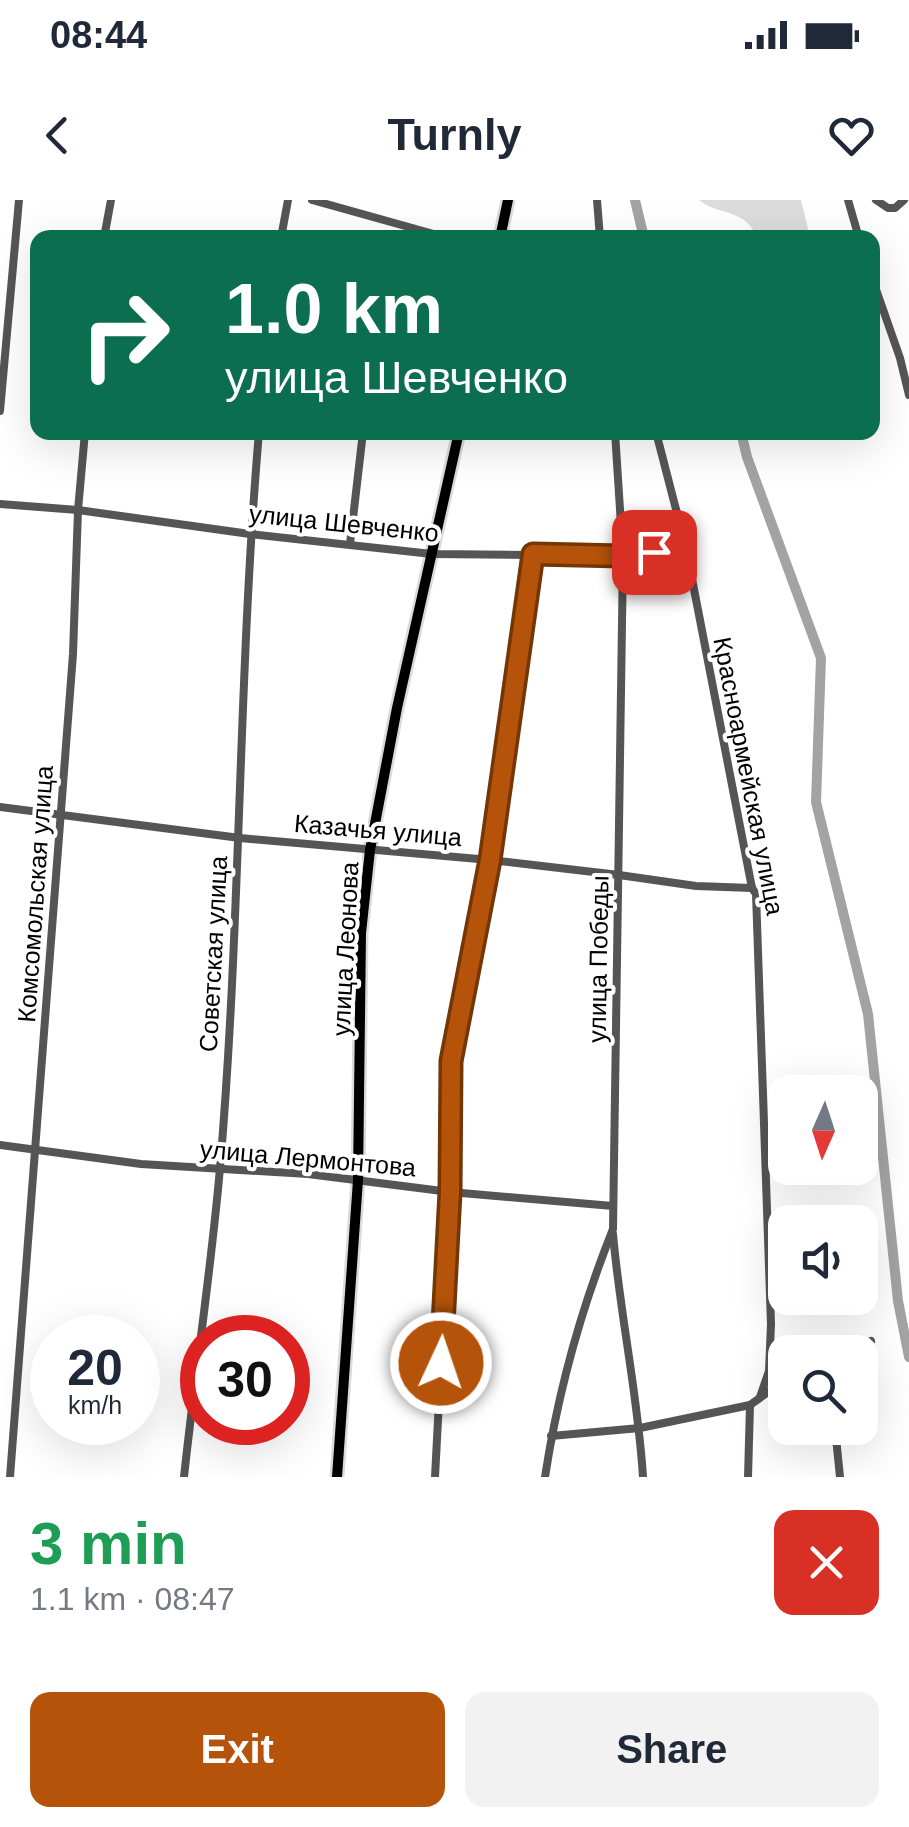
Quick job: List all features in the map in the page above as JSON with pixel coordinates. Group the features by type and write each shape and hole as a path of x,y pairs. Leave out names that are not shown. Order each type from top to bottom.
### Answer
{"main road":[{"path":"502,230 508,200"},
{"name":"улица Леонова","path":"337,1477 358,1180 361,932 370,850 397,708 457,440"}],"street":[{"path":"0,410 19,200"},
{"path":"105,230 111,200"},
{"path":"282,230 288,200"},
{"path":"312,200 420,230"},
{"path":"597,200 599,230"},
{"path":"848,200 857,230"},
{"path":"876,200 895,208 904,200"},
{"path":"402,230 403,225"},
{"path":"880,301 909,395"},
{"name":"Комсомольская улица","path":"10,1477 73,654 84,440"},
{"name":"Советская улица","path":"184,1477 220,1169 240,838 250,534 258,440"},
{"path":"350,544 362,440"},
{"name":"улица Победы","path":"544,1477 568,1364 613,1229 623,556 615,440"},
{"name":"Красноармейская улица","path":"658,440 686,548 756,894 771,1335"},
{"name":"улица Шевченко","path":"0,504 78,510 432,554 623,556 686,548"},
{"path":"435,1477 450,1192 451,1061 490,860 533,554"},
{"name":"Казачья улица","path":"0,807 240,838 490,860 696,886 752,888"},
{"name":"улица Лермонтова","path":"0,1145 141,1164 308,1174 450,1192 612,1206"},
{"path":"613,1229 643,1477"},
{"name":"Красноармейская улица","path":"760,1397 768,1374"},
{"path":"551,1436 640,1428 750,1405 768,1392"},
{"path":"748,1477 750,1405"},
{"path":"837,1445 840,1477"}],"shaded area":[{"path":"699,200 801,200 808,230 753,230 738,217"}],"waterway":[{"path":"635,200 642,230"},
{"path":"743,440 821,658 816,802 868,1014 898,1301 909,1357"}],"route":[{"path":"441,1363 450,1192 451,1061 490,860 533,554 623,556 654,552"}]}
